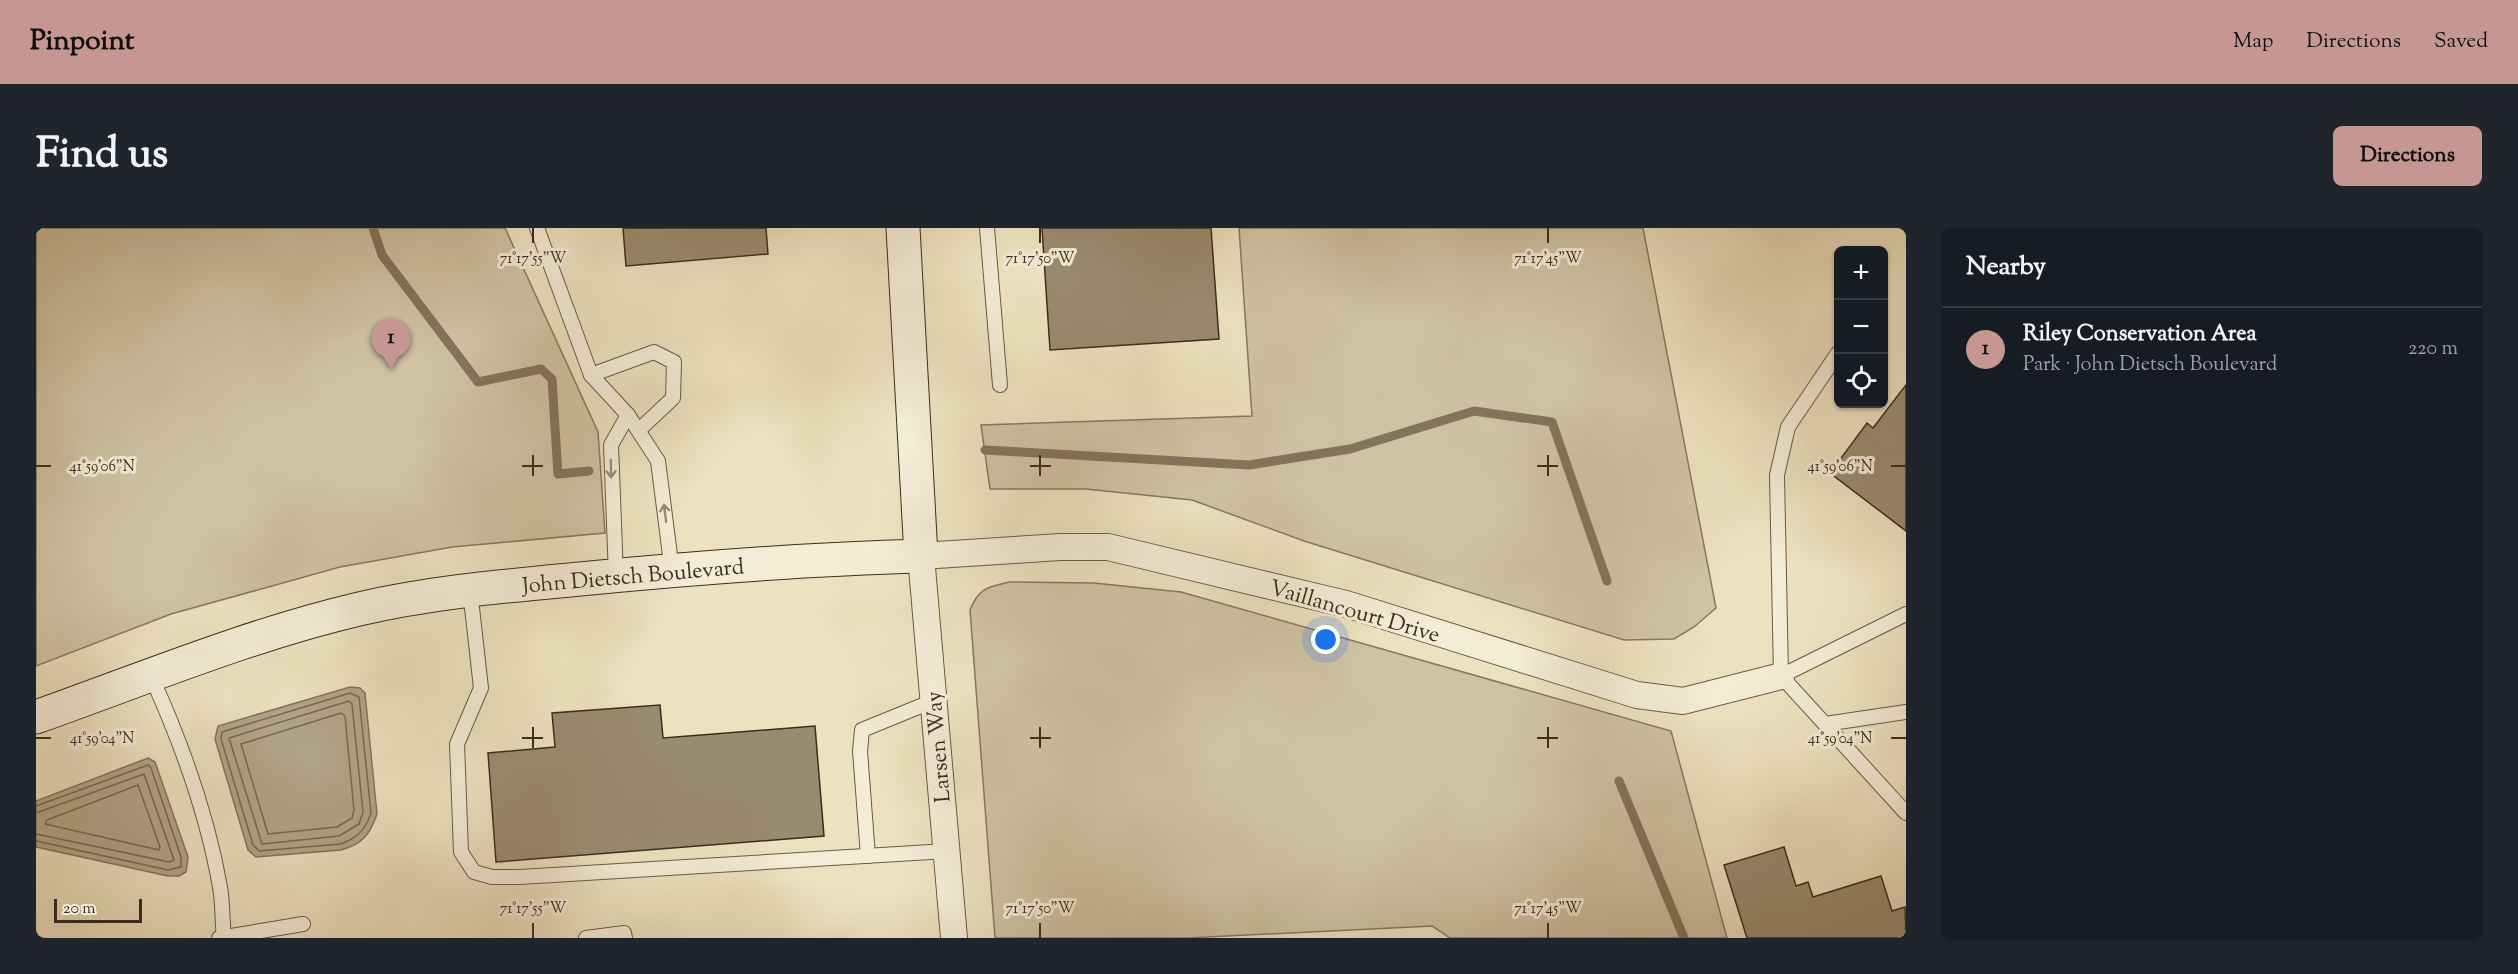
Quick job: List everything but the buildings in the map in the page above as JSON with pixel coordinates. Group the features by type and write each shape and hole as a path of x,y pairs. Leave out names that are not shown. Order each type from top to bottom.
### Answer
{"street":[{"path":"903,228 921,556"},
{"name":"Vaillancourt Drive","path":"921,556 1060,547 1108,547 1346,604 1637,695 1683,701 1781,676"},
{"name":"John Dietsch Boulevard","path":"36,717 270,634 338,615 470,590 831,559 921,556"},
{"name":"Larsen Way","path":"921,556 954,938"}],"lane":[{"path":"537,228 591,375 628,415 658,461 672,571"},
{"path":"987,228 1000,385"},
{"path":"591,375 654,352 674,362 673,399 639,430"},
{"path":"1838,354 1788,427 1777,475 1781,676 1906,813"},
{"path":"616,576 611,445 628,415"},
{"path":"470,590 481,688 457,744 461,852 474,872 492,878 520,878 946,851"},
{"path":"1781,676 1906,614"},
{"path":"152,676 178,737 203,809 220,889 222,938 303,924"},
{"path":"868,856 860,751 862,730 933,701"},
{"path":"1825,724 1906,712"},
{"path":"586,938 624,933 625,938"}],"shaded area":[{"path":"36,228 505,228 598,432 605,533 452,547 340,567 171,614 36,666"},
{"path":"1239,228 1643,228 1716,608 1694,627 1674,639 1624,640 1304,541 1192,500 1086,489 990,489 981,425 1252,416"},
{"path":"1010,582 1094,583 1181,592 1671,731 1727,938 1450,938 1432,926 1187,938 995,938 970,610 973,602 985,589"}],"water":[{"path":"350,687 360,688 365,693 377,814 372,827 365,837 349,848 256,857 248,850 215,739 218,726"},
{"path":"148,758 155,762 188,857 186,872 179,876 168,876 36,847 36,801"}],"waterway":[{"path":"373,228 382,255 478,382 541,369 552,379 558,474 589,471"},
{"path":"985,450 1249,465 1350,449 1474,411 1552,422 1607,581"},
{"path":"1619,781 1684,938"}],"place":[{"name":"Riley Conservation Area","path":"391,369"}]}
